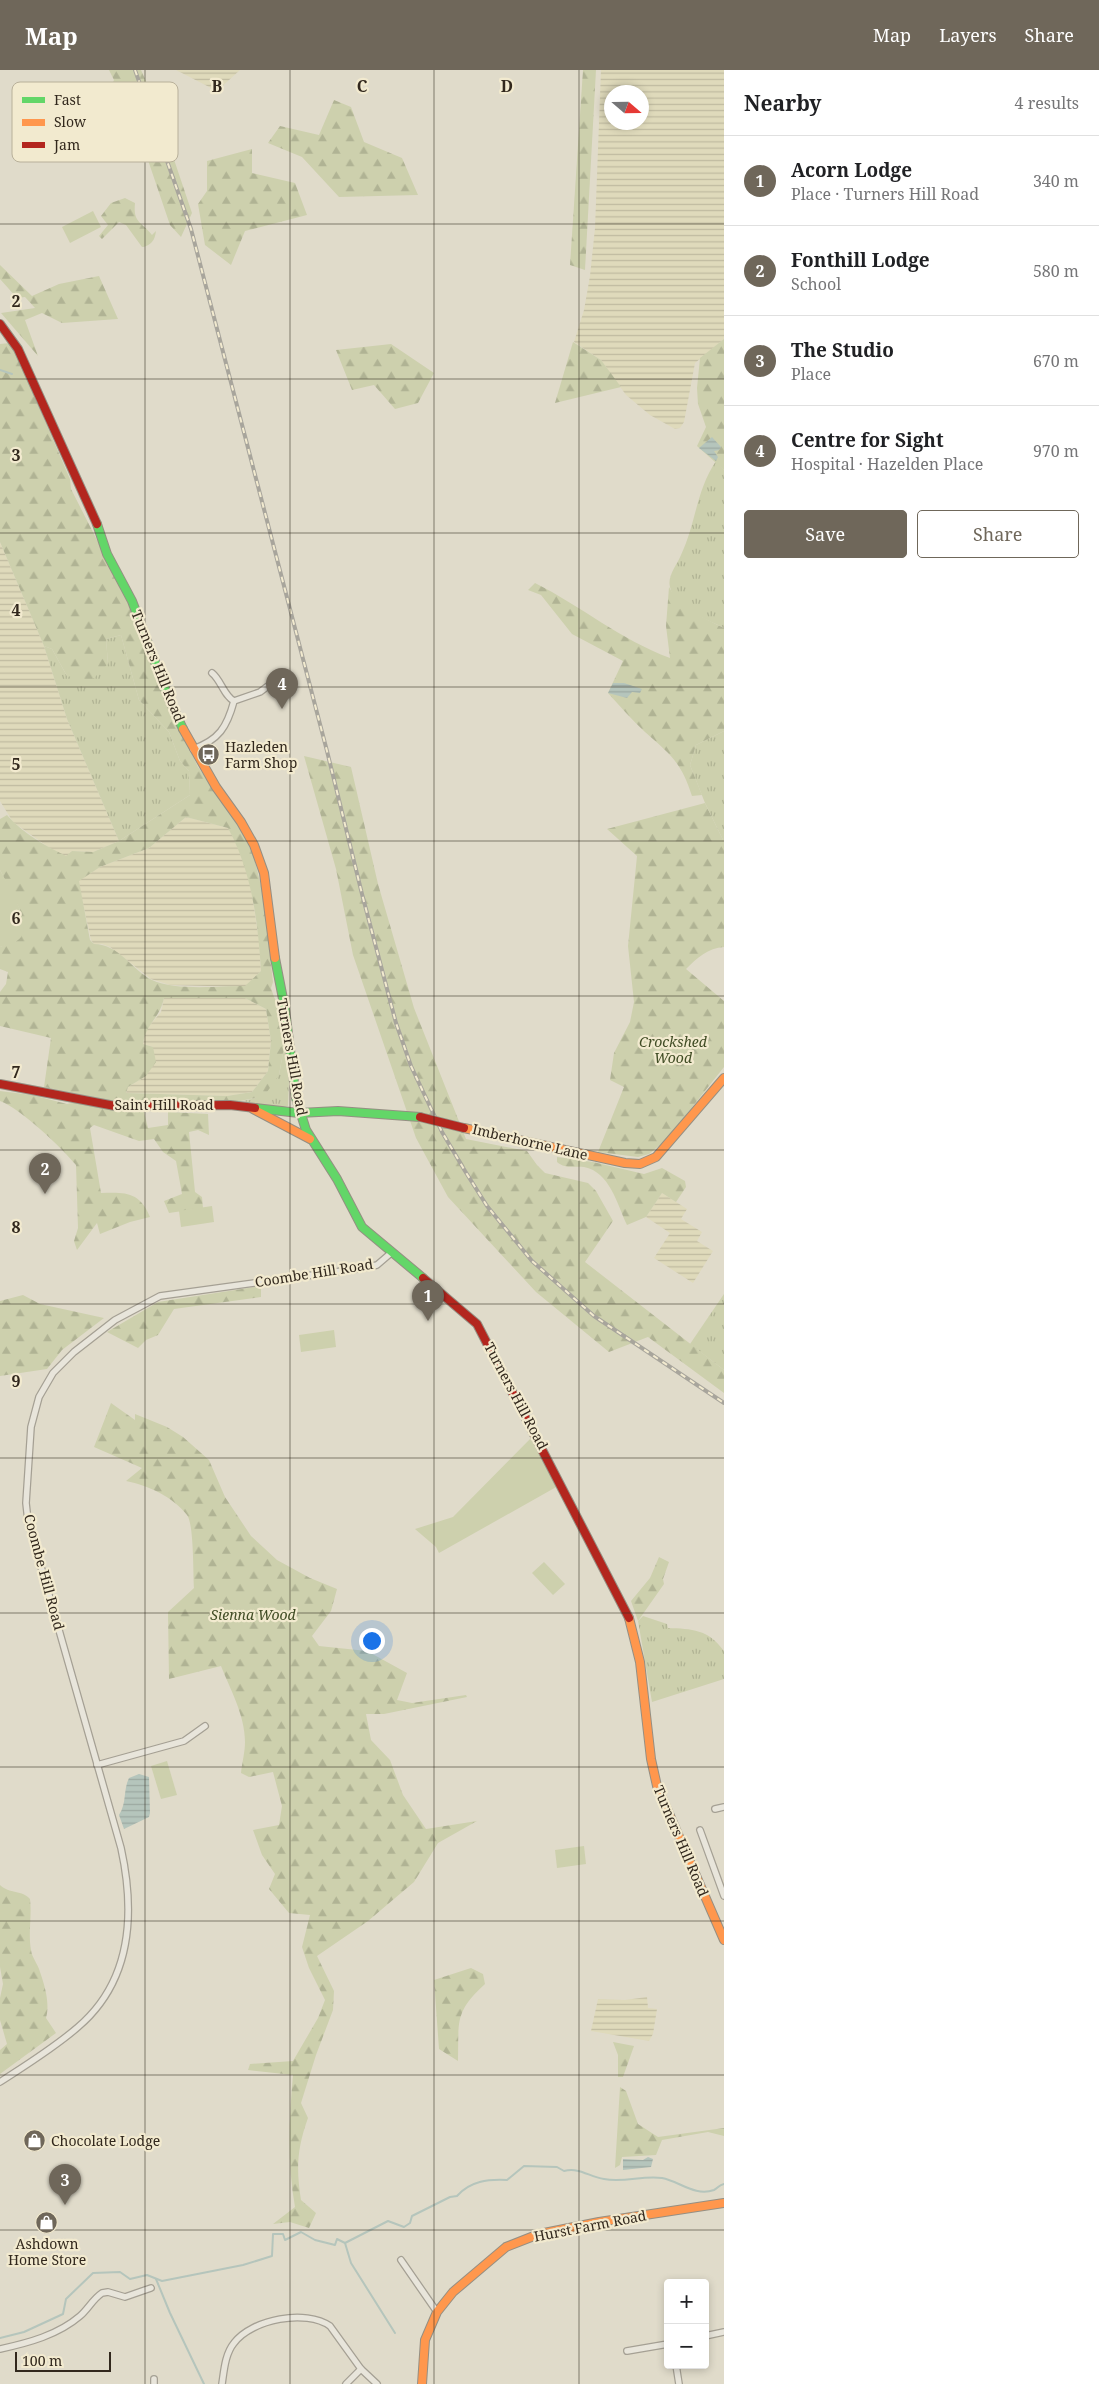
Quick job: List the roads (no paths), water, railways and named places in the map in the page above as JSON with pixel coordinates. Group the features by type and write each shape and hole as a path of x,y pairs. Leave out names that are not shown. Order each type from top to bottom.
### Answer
{"main road":[{"name":"Turners Hill Road","path":"0,324 18,349 69,466 92,509 107,554 132,601 169,699 193,749 254,844 262,865 300,1112 311,1140 337,1179 362,1227 477,1324 608,1573 629,1616 640,1662 651,1759 657,1786 724,1940"},
{"name":"Imberhorne Lane","path":"300,1112 338,1111 420,1117 625,1164 640,1164 656,1157 669,1144 724,1078"},
{"name":"Saint Hill Road","path":"0,1084 115,1106 249,1107 300,1112"},
{"path":"249,1107 311,1140"},
{"name":"Hurst Farm Road","path":"422,2384 425,2340 437,2312 453,2292 506,2248 523,2239 599,2222 724,2203"}],"street":[{"path":"212,673 220,679 230,699 234,701"},
{"path":"234,701 260,692 276,680"},
{"path":"193,749 216,738 230,715 234,701"},
{"name":"Coombe Hill Road","path":"0,2082 79,2027 96,2009 111,1986 118,1967 128,1935 130,1912 128,1882 121,1848 28,1521 26,1503 31,1426 39,1397 53,1373 74,1352 115,1320 160,1296 364,1268 376,1265 391,1253"},
{"path":"97,1765 184,1741 205,1726"},
{"path":"715,1809 724,1807"},
{"path":"700,1830 724,1896"},
{"path":"717,1876 724,1873"},
{"path":"402,2260 437,2312"},
{"path":"0,2349 31,2342 53,2332 80,2316 102,2293 108,2292 125,2297 152,2288"},
{"path":"222,2384 229,2351 240,2336 258,2324 292,2318 316,2319 330,2326 361,2369 377,2384"},
{"path":"709,2335 724,2332"},
{"path":"628,2351 664,2345"},
{"path":"346,2384 361,2369"},
{"path":"677,2369 679,2384"}],"waterway":[{"path":"0,370 12,374"},
{"path":"345,2243 388,2221 404,2227 410,2223 412,2216 450,2197 457,2196 468,2187 480,2182 507,2180 524,2166 557,2167 564,2171 575,2170 611,2180 648,2177 662,2178 700,2192 714,2190 724,2184"},
{"path":"0,2338 24,2332 63,2314 66,2299 93,2273 120,2272 130,2279 147,2275 162,2281 243,2265 272,2256 273,2234 283,2234 285,2240 301,2232 315,2240 335,2245 337,2239 345,2243 351,2263 395,2333"},
{"path":"156,2279 204,2384"}],"railway":[{"path":"135,70 139,82"},
{"path":"167,162 191,229 327,751 362,894 396,1023 411,1066 442,1132 465,1171 487,1206 532,1261 594,1316 724,1403"}],"place":[{"name":"Centre for Sight","path":"282,709"},
{"name":"Hazleden Farm Shop","path":"209,755"},
{"name":"Fonthill Lodge","path":"45,1194"},
{"name":"Acorn Lodge","path":"428,1321"},
{"name":"Chocolate Lodge","path":"35,2141"},
{"name":"The Studio","path":"65,2205"},
{"name":"Ashdown Home Store","path":"47,2222"}],"park label":[{"name":"Crockshed Wood","path":"673,1050"},
{"name":"Sienna Wood","path":"253,1615"}]}
